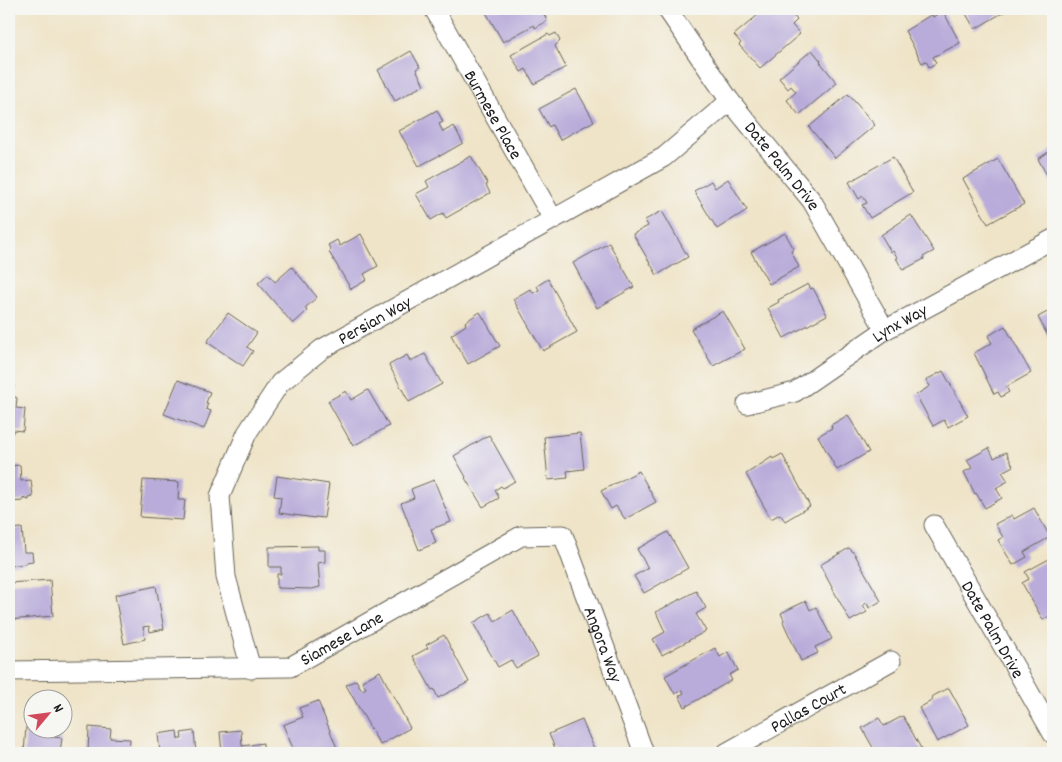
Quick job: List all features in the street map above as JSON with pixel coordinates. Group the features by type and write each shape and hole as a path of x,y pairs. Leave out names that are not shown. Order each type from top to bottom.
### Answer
{"street":[{"name":"Burmese Place","path":"434,9 553,220"},
{"name":"Date Palm Drive","path":"667,9 730,101 812,201 886,330"},
{"name":"Persian Way","path":"251,669 226,577 220,496 247,433 280,383 322,349 664,157 730,101"},
{"name":"Lynx Way","path":"747,404 795,392 886,330 1053,239"},
{"name":"Date Palm Drive","path":"934,525 1053,734"},
{"name":"Siamese Lane","path":"9,671 290,667 521,536 564,535"},
{"name":"Angora Way","path":"564,535 644,753"},
{"name":"Pallas Court","path":"726,753 891,661"}],"building":[{"path":"484,9 542,9 547,21 535,28 534,25 503,42"},
{"path":"765,9 778,9 781,13 788,9 797,20 792,25 800,34 760,68 739,45 741,43 734,35"},
{"path":"963,9 1009,9 975,29"},
{"path":"943,11 960,43 933,57 936,63 929,67 926,61 922,63 905,31 932,14 933,17"},
{"path":"556,33 560,41 555,46 566,67 534,84 526,69 521,72 511,55 548,34 550,36"},
{"path":"812,50 837,83 799,115 787,100 796,92 791,86 788,89 779,78"},
{"path":"411,51 420,67 416,69 424,85 395,101 378,70"},
{"path":"576,89 594,121 560,140 552,125 549,127 539,109"},
{"path":"848,94 875,125 835,158 809,127"},
{"path":"437,110 443,122 439,124 443,132 454,126 463,143 419,166 399,131"},
{"path":"1053,149 1053,186 1038,159"},
{"path":"471,156 488,184 486,185 490,193 446,218 443,213 431,220 416,194 429,187 426,181"},
{"path":"893,157 913,192 870,218 862,205 867,203 863,196 859,199 849,182"},
{"path":"998,159 1024,204 988,224 963,179"},
{"path":"728,179 747,210 717,229 694,191 711,181 715,188"},
{"path":"662,211 688,257 657,275 633,234 648,226 645,220"},
{"path":"911,215 934,251 923,257 924,259 903,270 896,258 898,258 893,251 891,252 881,235"},
{"path":"785,233 794,249 791,251 799,267 769,284 751,252"},
{"path":"361,234 378,266 364,274 367,280 351,289 329,252 331,250 328,245 337,240 340,246"},
{"path":"609,243 634,287 597,308 573,263"},
{"path":"292,267 317,297 305,308 307,311 293,324 258,283 268,274 275,282"},
{"path":"548,279 577,332 543,351 513,299 530,289 533,293 539,290 537,286"},
{"path":"808,284 811,289 813,288 827,315 784,338 768,308 779,302 778,300"},
{"path":"1053,309 1053,346 1038,317"},
{"path":"723,311 745,349 713,366 691,329"},
{"path":"480,312 500,346 468,364 451,335"},
{"path":"228,313 257,333 247,347 253,351 243,366 207,342"},
{"path":"1005,326 1031,373 1006,387 1009,392 1001,397 998,392 994,394 974,353 992,343 988,336"},
{"path":"425,354 442,384 409,402 389,365 407,355 410,361"},
{"path":"943,371 968,416 948,427 944,420 933,426 916,395 930,386 926,380"},
{"path":"178,380 210,392 206,409 211,411 204,429 164,414"},
{"path":"9,384 14,384 13,396 17,398 16,408 25,409 23,431 13,430 10,438 9,438"},
{"path":"368,390 389,426 353,446 328,401 346,391 351,400"},
{"path":"848,415 869,452 837,470 818,436 832,428 831,425"},
{"path":"580,433 584,469 567,471 568,478 548,480 544,437"},
{"path":"489,435 515,481 495,490 499,498 483,507 454,456"},
{"path":"989,448 994,458 1006,452 1013,466 1002,472 1008,481 996,488 1002,498 985,508 975,494 964,472 972,468 967,460"},
{"path":"782,454 810,506 785,521 780,514 771,519 746,474 772,457 773,459"},
{"path":"20,465 21,481 31,480 33,497 29,498 29,500 23,498 23,501 9,502 9,466"},
{"path":"639,471 656,502 625,519 616,506 611,509 601,491"},
{"path":"277,476 329,484 324,518 279,513 281,497 274,496"},
{"path":"143,480 179,482 178,500 185,500 183,520 140,517"},
{"path":"434,480 451,522 431,529 436,543 419,550 401,503 414,498 411,489"},
{"path":"1034,508 1050,537 1024,552 1027,557 1013,565 998,540 1003,537 995,524 1012,515 1014,519"},
{"path":"22,528 24,552 32,552 33,561 9,566 9,529"},
{"path":"668,532 688,568 644,593 634,576 648,568 637,549"},
{"path":"318,546 318,550 325,550 325,562 318,563 320,587 312,589 277,588 277,574 281,574 281,567 269,567 269,547"},
{"path":"849,548 854,553 881,601 869,608 867,603 863,605 867,612 850,621 820,565"},
{"path":"1049,559 1053,567 1053,614 1043,620 1022,583 1029,579 1025,572"},
{"path":"50,580 53,616 9,620 9,583"},
{"path":"156,586 164,629 150,632 149,626 143,627 145,639 124,644 115,595"},
{"path":"696,591 706,608 696,614 706,631 662,655 653,639 665,632 656,612"},
{"path":"806,601 810,610 816,607 832,639 815,647 818,653 801,661 783,622 781,613"},
{"path":"513,610 538,656 516,668 511,660 498,667 473,623 490,613 495,621"},
{"path":"444,635 469,682 438,698 413,656 428,648 426,645"},
{"path":"715,648 720,657 728,652 738,670 729,675 732,680 685,707 679,696 684,693 682,690 675,694 665,676"},
{"path":"380,671 410,728 380,745 346,685 356,680 362,690 366,688 362,681"},
{"path":"949,688 969,725 937,742 919,708 933,700 931,697"},
{"path":"318,701 337,748 324,753 295,753 283,725 303,717 299,708"},
{"path":"903,716 923,752 876,753 862,728 879,718 884,726"},
{"path":"582,720 596,753 557,753 549,734"},
{"path":"89,727 111,729 110,738 130,739 129,753 88,753"},
{"path":"241,730 242,746 263,743 263,753 222,753 220,732"},
{"path":"177,731 178,739 182,739 181,733 194,731 196,753 160,753 158,734"},
{"path":"25,740 62,740 60,753 24,753"}]}
